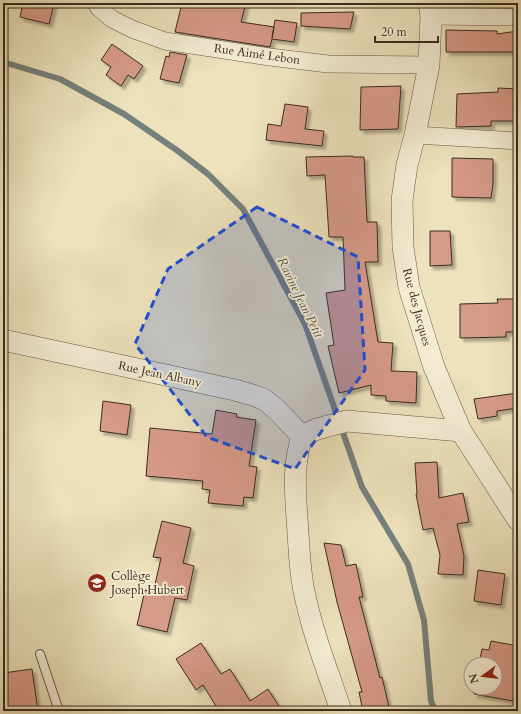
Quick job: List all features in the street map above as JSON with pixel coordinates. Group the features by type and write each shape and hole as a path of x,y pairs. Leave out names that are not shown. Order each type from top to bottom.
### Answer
{"street":[{"name":"Rue Aimé Lebon","path":"96,3 99,8 112,19 132,29 165,41 328,64 429,65"},
{"name":"Rue des Jacques","path":"430,9 429,65 415,135 407,165 402,200 403,247 409,287 434,367 461,430 518,520"},
{"path":"430,9 518,17"},
{"path":"415,135 518,141"},
{"name":"Rue Jean Albany","path":"3,340 235,390 262,398 277,409 293,428 310,433"},
{"path":"341,711 312,624 304,590 299,554 294,478 298,448 310,433 347,421 461,430"}],"lane":[{"path":"40,654 59,711"}],"highlighted area":[{"path":"257,207 358,257 365,370 295,469 207,437 135,344 168,269"}],"building":[{"path":"23,3 54,3 49,24 20,17"},
{"path":"182,3 246,3 241,22 274,27 275,20 297,23 294,42 272,39 270,47 175,32"},
{"path":"354,12 350,29 301,26 301,13"},
{"path":"446,30 497,31 497,34 518,31 518,52 446,52"},
{"path":"112,44 143,66 134,79 128,75 121,86 106,75 111,67 101,60"},
{"path":"170,52 187,55 179,83 160,79 166,56 169,57"},
{"path":"401,86 398,129 360,130 361,87"},
{"path":"498,88 518,89 518,121 491,121 491,126 456,127 457,94 498,92"},
{"path":"285,104 308,107 305,129 324,131 322,146 266,140 268,124 281,126"},
{"path":"306,157 364,157 367,222 377,222 378,262 365,262 378,342 393,343 391,371 417,372 416,403 386,401 386,396 371,395 371,385 339,393 328,346 334,345 326,293 345,290 343,237 329,237 325,175 307,176"},
{"path":"452,158 493,159 493,184 491,198 452,197"},
{"path":"430,231 450,231 452,265 430,266"},
{"path":"497,299 518,299 518,332 506,332 506,337 460,338 460,304 498,303"},
{"path":"518,393 518,408 497,411 497,416 478,419 474,399"},
{"path":"103,401 131,405 127,435 100,431"},
{"path":"216,410 237,414 236,417 256,420 249,466 257,467 253,498 244,497 243,506 208,503 210,490 202,489 203,481 146,476 150,428 212,434"},
{"path":"437,462 439,498 463,493 469,522 457,524 464,556 463,575 438,574 440,555 433,528 423,530 416,494 415,463"},
{"path":"162,521 191,528 183,563 194,566 187,600 175,598 167,632 137,625 145,590 153,593 161,558 153,557"},
{"path":"324,543 341,545 346,566 356,564 363,597 359,597 380,678 382,677 390,711 363,711 359,692 362,692 337,602"},
{"path":"478,570 505,574 501,605 474,601"},
{"path":"491,641 518,646 514,668 518,668 518,674 513,701 485,696 503,696 503,656 481,656 482,649 489,650"},
{"path":"201,643 221,674 230,669 250,701 268,689 282,711 219,711 203,685 196,690 176,659"},
{"path":"32,669 38,711 3,711 3,673"}],"waterway":[{"name":"Ravine Jean Petit","path":"3,62 60,79 124,114 178,151 208,174 243,209 305,324 362,487 408,564 424,620 431,701 435,711"}],"place":[{"name":"Collège Joseph Hubert","path":"97,583"}]}
